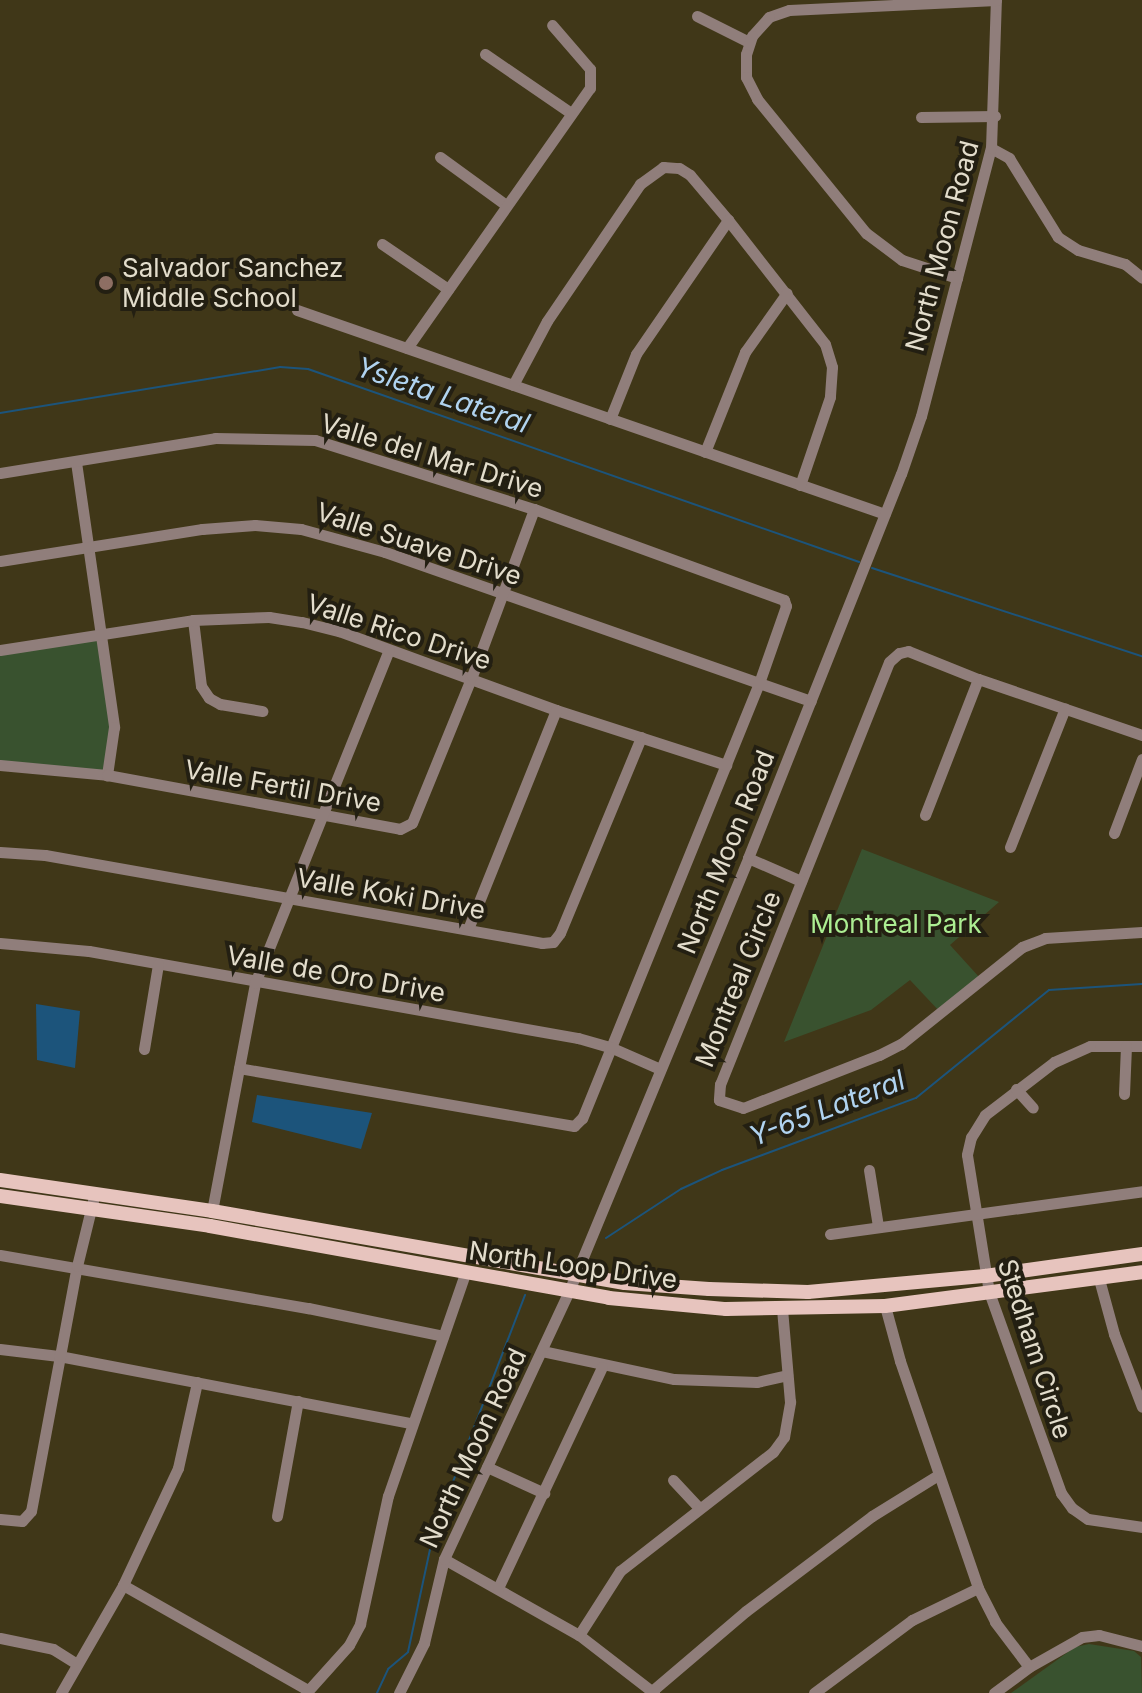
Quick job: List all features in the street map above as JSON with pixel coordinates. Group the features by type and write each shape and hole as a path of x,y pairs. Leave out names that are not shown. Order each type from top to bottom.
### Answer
{"main road":[{"name":"North Loop Drive","path":"0,1180 212,1211 625,1283 808,1292 985,1276 1142,1254"},
{"name":"North Loop Drive","path":"0,1196 210,1226 465,1274 658,1304 782,1309 885,1306 1142,1272"}],"street":[{"path":"957,278 902,260 857,222 750,89 744,62 749,42 763,22 789,10 996,0"},
{"name":"North Moon Road","path":"399,1693 424,1643 444,1559 569,1291 748,858 921,416 991,148 995,116 996,0"},
{"path":"697,16 749,42"},
{"path":"407,348 590,88 591,74 552,25"},
{"path":"485,54 571,113"},
{"path":"921,117 995,116"},
{"path":"991,148 1009,158 1058,237 1078,250 1125,264 1142,278"},
{"path":"440,157 506,205"},
{"path":"513,385 547,321 649,174 667,166 684,170 821,336 832,367 830,397 800,485"},
{"path":"610,419 644,341 728,220"},
{"path":"382,244 448,289"},
{"path":"705,452 745,352 787,293"},
{"path":"297,310 885,514"},
{"name":"Valle del Mar Drive","path":"0,473 215,438 315,440 534,509 777,594 786,606 759,683"},
{"path":"76,462 114,727 107,775"},
{"name":"Valle Fertil Drive","path":"0,765 107,775 320,817 400,829 412,823 472,676 534,509"},
{"name":"Valle Suave Drive","path":"0,561 255,525 301,529 385,552 811,701"},
{"name":"Valle Rico Drive","path":"0,650 193,620 269,617 302,622 472,676 556,710 726,765"},
{"path":"193,620 201,686 209,698 220,704 262,711"},
{"path":"212,1211 255,983 286,897 389,650"},
{"name":"Montreal Circle","path":"1142,735 978,679 908,651 889,662 720,1084 719,1100 743,1108 901,1044 1022,947 1045,938 1142,932"},
{"path":"925,815 978,679"},
{"path":"239,1068 574,1126 582,1118 759,683"},
{"path":"1010,847 1065,708"},
{"path":"468,929 556,710"},
{"name":"Valle Koki Drive","path":"0,852 45,855 553,942 560,933 641,737"},
{"path":"1114,833 1142,759"},
{"name":"Montreal Circle","path":"748,858 801,881"},
{"name":"Valle de Oro Drive","path":"0,943 47,945 578,1038 610,1047 660,1069"},
{"path":"144,1049 158,964"},
{"name":"Stedham Circle","path":"1142,1046 1090,1046 1016,1089 985,1115 969,1144 967,1155 974,1215 989,1292 1066,1502 1080,1515 1097,1522 1142,1527"},
{"path":"1124,1094 1126,1046"},
{"path":"1016,1089 1033,1108"},
{"path":"869,1170 878,1226"},
{"path":"830,1234 1142,1191"},
{"path":"0,1519 22,1521 31,1511 77,1266 95,1193"},
{"path":"0,1255 77,1266 443,1336"},
{"path":"123,1585 307,1692 349,1645 360,1624 376,1537 411,1423 465,1274"},
{"path":"1099,1279 1114,1334 1142,1407"},
{"path":"885,1306 938,1475 978,1588 995,1622 1029,1667"},
{"path":"579,1635 620,1571 778,1447 790,1419 782,1309"},
{"path":"0,1349 59,1356 411,1423"},
{"path":"542,1351 602,1367 707,1381 757,1382 787,1375"},
{"path":"498,1588 602,1367"},
{"path":"61,1693 123,1585 181,1458 197,1382"},
{"path":"277,1516 298,1401"},
{"path":"487,1467 544,1493"},
{"path":"444,1559 579,1635 653,1692 758,1601 872,1516 938,1475"},
{"path":"673,1480 699,1508"},
{"path":"814,1693 912,1620 978,1588"},
{"path":"994,1693 1029,1667 1082,1637 1099,1635 1142,1646"},
{"path":"0,1638 53,1649 77,1664"}],"green space":[{"path":"102,635 114,727 107,775 0,765 0,650"},
{"name":"Montreal Park","path":"862,849 999,902 950,945 980,978 940,1012 910,980 871,1010 784,1042"},
{"path":"1089,1644 1134,1651 1141,1657 1142,1693 1011,1693 1075,1647"}],"water":[{"path":"36,1004 80,1011 75,1068 37,1060"},
{"path":"257,1095 372,1113 361,1149 252,1122"}],"waterway":[{"name":"Ysleta Lateral","path":"0,413 280,367 308,369 859,562"},
{"name":"Ysleta Lateral","path":"872,568 1142,656"},
{"name":"Y-65 Lateral","path":"606,1238 681,1189 722,1170 916,1098 1049,990 1142,984"},
{"name":"Y-65 Lateral","path":"377,1693 388,1669 408,1652 434,1531 525,1295"}],"place":[{"name":"Salvador Sanchez Middle School","path":"106,283"}]}
